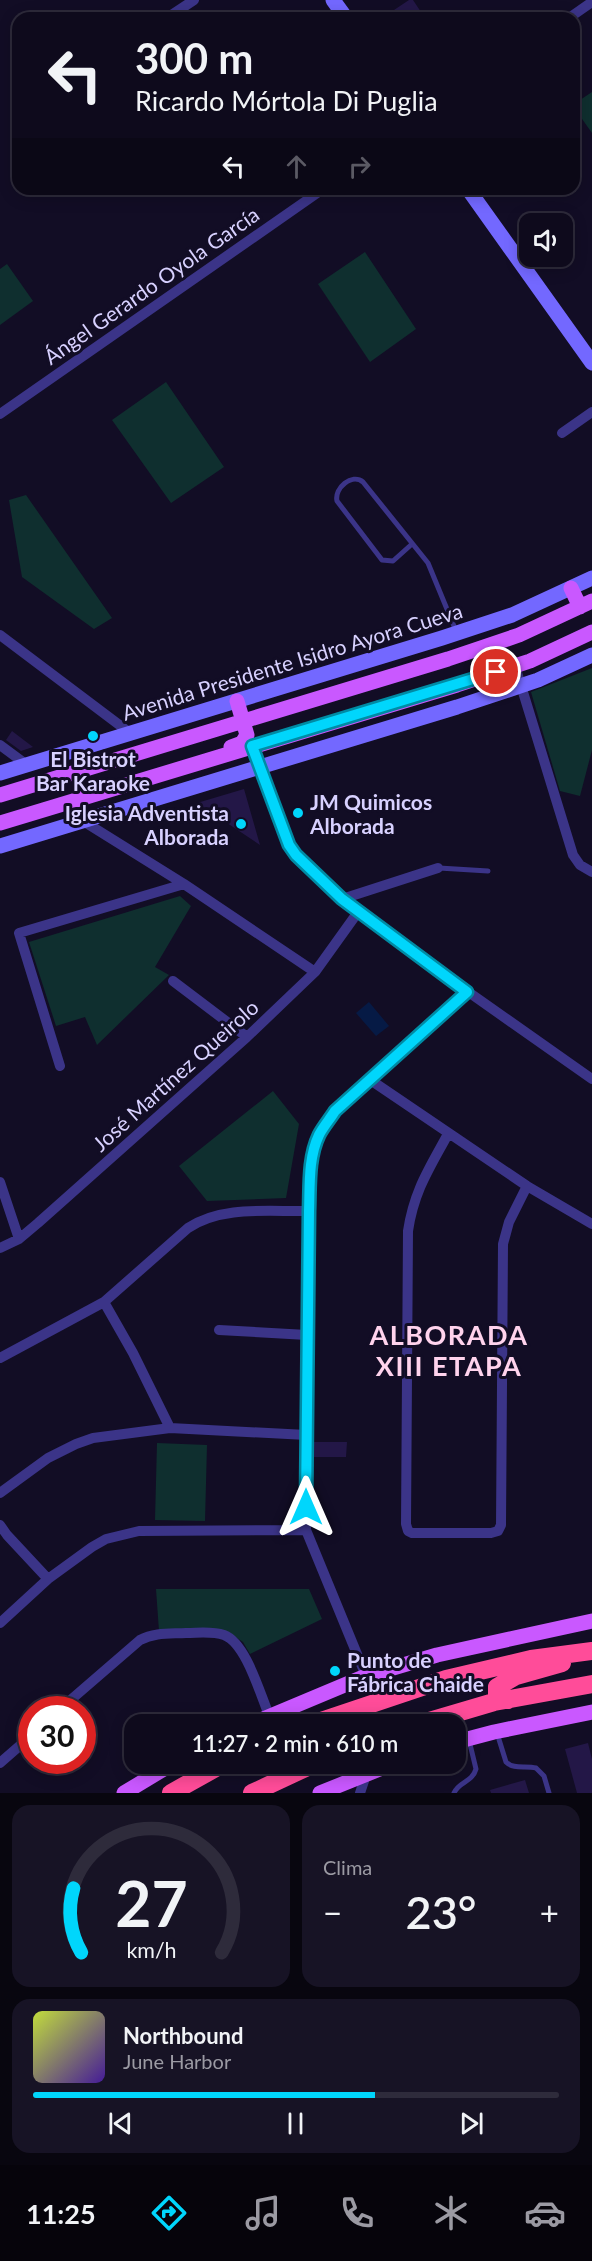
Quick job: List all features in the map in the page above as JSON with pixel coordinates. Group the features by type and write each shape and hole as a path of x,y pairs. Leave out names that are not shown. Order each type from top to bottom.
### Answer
{"highway":[{"path":"508,1700 497,1694 497,1687 516,1676 552,1667 592,1651"},
{"path":"342,1714 446,1679 531,1659 592,1651"},
{"path":"456,1714 508,1700 592,1684"},
{"path":"171,1793 205,1774"},
{"path":"252,1793 293,1774"}],"main road":[{"path":"472,195 592,363"},
{"name":"Avenida Presidente Isidro Ayora Cueva","path":"0,773 512,615 592,578"},
{"path":"571,588 586,604"},
{"name":"Avenida Presidente Isidro Ayora Cueva","path":"0,795 448,659 519,635 586,604"},
{"path":"0,823 457,685 515,666 592,632"},
{"path":"0,846 522,685 592,655"},
{"path":"202,761 209,754 242,743 247,735 237,701"},
{"path":"271,1714 366,1676 437,1655 592,1621"},
{"path":"466,1740 496,1731 592,1712"},
{"path":"124,1793 155,1774"},
{"path":"320,1793 366,1774"}],"street":[{"path":"176,12 194,0"},
{"path":"578,12 592,2"},
{"name":"Ángel Gerardo Oyola García","path":"0,414 315,195"},
{"path":"562,433 592,412"},
{"path":"0,635 130,733"},
{"path":"515,666 573,855 580,865 592,872"},
{"path":"0,745 27,765"},
{"path":"252,746 292,852 358,912 592,1079"},
{"path":"83,821 184,884 315,972"},
{"path":"342,899 438,868"},
{"path":"60,1066 19,933 184,884"},
{"name":"José Martínez Queirolo","path":"0,1248 19,1239 247,1038 315,972 358,912"},
{"path":"173,981 247,1038"},
{"path":"366,1676 306,1530 311,1167 319,1136 335,1111 467,992"},
{"path":"369,1078 527,1186 592,1224"},
{"path":"448,1134 422,1181 412,1206 408,1231 406,1524 408,1531 412,1533 491,1533 498,1530 501,1525 503,1244 509,1222 527,1186"},
{"path":"0,1185 19,1239"},
{"path":"0,1358 104,1302 188,1228 202,1220 231,1213 309,1211"},
{"path":"104,1302 133,1353 170,1428"},
{"path":"219,1330 307,1335"},
{"path":"0,1494 48,1458 93,1438 170,1428 307,1435"},
{"path":"0,1525 6,1535 48,1579"},
{"path":"0,1623 48,1579 106,1539 139,1531 306,1530"},
{"path":"75,1696 140,1640 149,1635 212,1632 225,1635 236,1642 269,1714"},
{"path":"0,1762 18,1747"},
{"path":"360,1793 366,1774"}],"lane":[{"path":"412,544 393,561 382,560 337,501 337,490 353,478 359,478 428,563 456,633"},
{"path":"438,868 488,871"},
{"path":"496,1731 506,1762 516,1767 536,1768 544,1776 549,1793"},
{"path":"454,1793 456,1787 471,1779 476,1769 466,1749"}],"green space":[{"path":"592,92 592,133 580,116 580,100"},
{"path":"365,252 416,329 370,362 318,284"},
{"path":"7,264 33,301 0,325 0,269"},
{"path":"166,382 224,467 171,503 112,420"},
{"path":"26,495 112,618 94,629 22,577 9,500"},
{"path":"592,668 592,750 580,796 560,791 531,692"},
{"path":"180,896 191,906 155,967 169,975 97,1045 85,1017 56,1026 29,942"},
{"path":"273,1091 299,1124 286,1198 207,1201 179,1166"},
{"path":"157,1443 207,1445 205,1521 155,1520"},
{"path":"156,1589 309,1589 322,1619 250,1654 243,1642 234,1636 159,1631"}],"water":[{"path":"369,1002 389,1026 376,1036 356,1013"}],"building":[{"path":"409,0 413,0 421,12 391,12"},
{"path":"12,731 33,747 21,751 6,740"},
{"name":"Iglesia Adventista Alborada","path":"244,789 260,845 197,803"},
{"path":"314,1442 347,1442 346,1457 314,1457"},
{"path":"588,1743 592,1759 592,1793 577,1793 565,1749"},
{"path":"525,1780 529,1793 491,1793 490,1790"}],"place":[{"name":"El Bistrot Bar Karaoke","path":"93,736"},
{"name":"JM Quimicos Alborada","path":"298,813"},
{"name":"Iglesia Adventista Alborada","path":"241,824"},
{"name":"Punto de Fábrica Chaide","path":"335,1671"}],"district":[{"name":"ALBORADA XIII ETAPA","path":"449,1350"}],"route":[{"path":"306,1507 309,1211 314,1150 319,1136 335,1111 467,992 446,974 358,912 296,855 289,845 252,746 496,672"}]}
